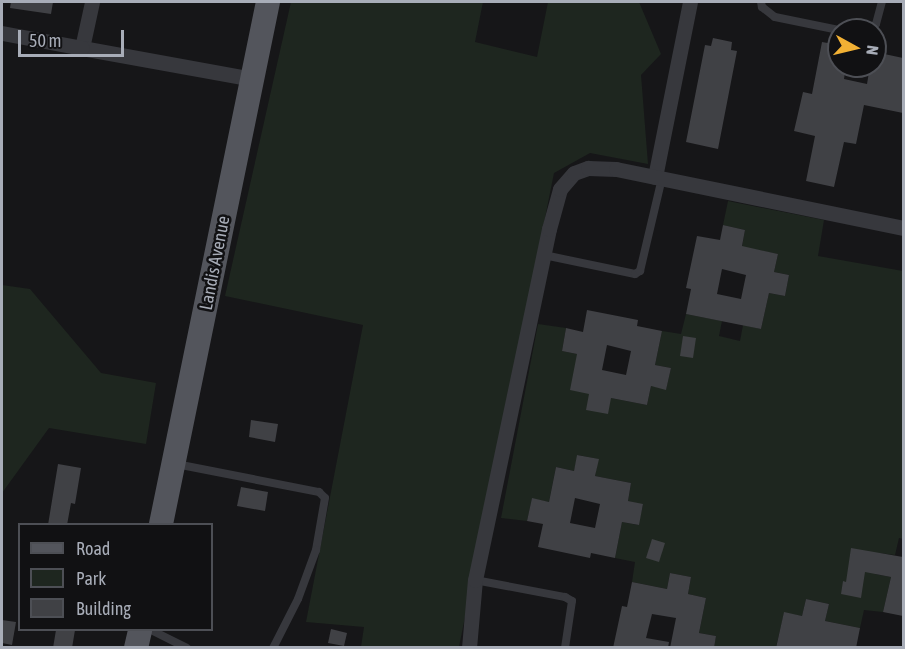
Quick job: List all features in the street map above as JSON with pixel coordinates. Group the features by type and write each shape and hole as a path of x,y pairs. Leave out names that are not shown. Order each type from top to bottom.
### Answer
{"main road":[{"name":"Landis Avenue","path":"161,523 268,2"},
{"path":"136,648 140,631"}],"street":[{"path":"82,48 92,2"},
{"path":"658,178 690,2"},
{"path":"2,33 252,80"},
{"path":"469,648 475,580 544,255 560,189 574,173 599,167 903,228"}],"lane":[{"path":"761,2 762,8 775,17 827,28"},
{"path":"878,18 882,2"},
{"path":"544,255 635,274 640,271 658,178"},
{"path":"174,464 319,492 325,498 315,550 298,599 273,648"},
{"path":"475,580 565,597 572,601 564,648"},
{"path":"153,631 187,648"}],"green space":[{"path":"291,2 483,2 475,42 537,57 548,2 639,2 661,54 641,75 648,164 590,153 554,173 459,647 361,647 364,627 306,622 363,325 225,296"},
{"path":"728,201 824,220 818,256 903,271 903,539 899,538 895,555 879,553 875,574 891,577 883,612 864,610 860,628 825,621 829,604 806,599 802,616 784,613 776,647 714,647 716,636 699,633 706,598 688,594 691,577 670,573 667,589 632,582 635,562 615,558 622,522 638,525 643,505 628,501 631,483 595,476 598,459 578,455 574,471 556,467 549,502 532,499 527,521 501,518 538,324 566,328 562,351 577,354 611,398 647,405 651,386 666,389 671,368 655,365 662,331 681,334 686,314 722,321 719,336 740,341 743,325 761,329 769,293 785,296 789,275 774,272 778,254 742,247 745,230 723,225"},
{"path":"2,285 30,289 101,373 156,383 146,444 49,428 2,493"}],"building":[{"path":"11,2 53,2 51,14 10,8"},
{"path":"713,38 732,42 731,50 737,51 718,149 686,142 705,45 711,46"},
{"path":"822,42 827,43 827,78 844,78 867,84 868,78 887,78 887,55 903,58 903,113 864,105 856,144 844,142 834,187 806,181 815,136 794,131 803,92 812,94"},
{"path":"723,225 745,230 742,246 778,254 774,272 789,275 785,296 769,293 761,329 686,314 691,289 686,288 697,236 720,240","holes":["722,269 746,275 741,299 717,294"]},
{"path":"587,310 638,320 637,326 662,331 655,365 671,368 666,390 651,386 647,405 611,398 608,414 586,410 589,394 570,390 577,354 562,351 566,328 583,332","holes":["607,345 631,351 626,375 602,370"]},
{"path":"683,336 696,338 693,358 680,356"},
{"path":"251,420 278,424 275,442 249,437"},
{"path":"577,455 599,459 595,476 631,483 628,501 643,504 639,525 622,522 615,558 591,553 590,558 538,547 543,524 527,521 532,498 549,502 556,467 574,471","holes":["575,498 600,504 595,528 570,523"]},
{"path":"58,464 81,468 75,504 71,503 67,523 48,523"},
{"path":"241,487 268,492 265,511 237,506"},
{"path":"652,539 665,543 659,562 646,558"},
{"path":"851,548 903,557 903,616 883,612 891,577 865,572 861,598 841,594 843,581 846,582"},
{"path":"670,573 691,577 688,594 706,598 699,633 716,636 714,648 670,648 676,618 652,614 646,638 669,642 668,648 613,648 622,606 627,607 632,582 667,589"},
{"path":"806,599 829,604 825,621 860,628 856,648 776,648 784,612 802,616"},
{"path":"2,620 16,622 12,645 2,643"},
{"path":"331,629 347,633 344,646 328,643"},
{"path":"56,631 75,631 72,648 53,648"}]}
